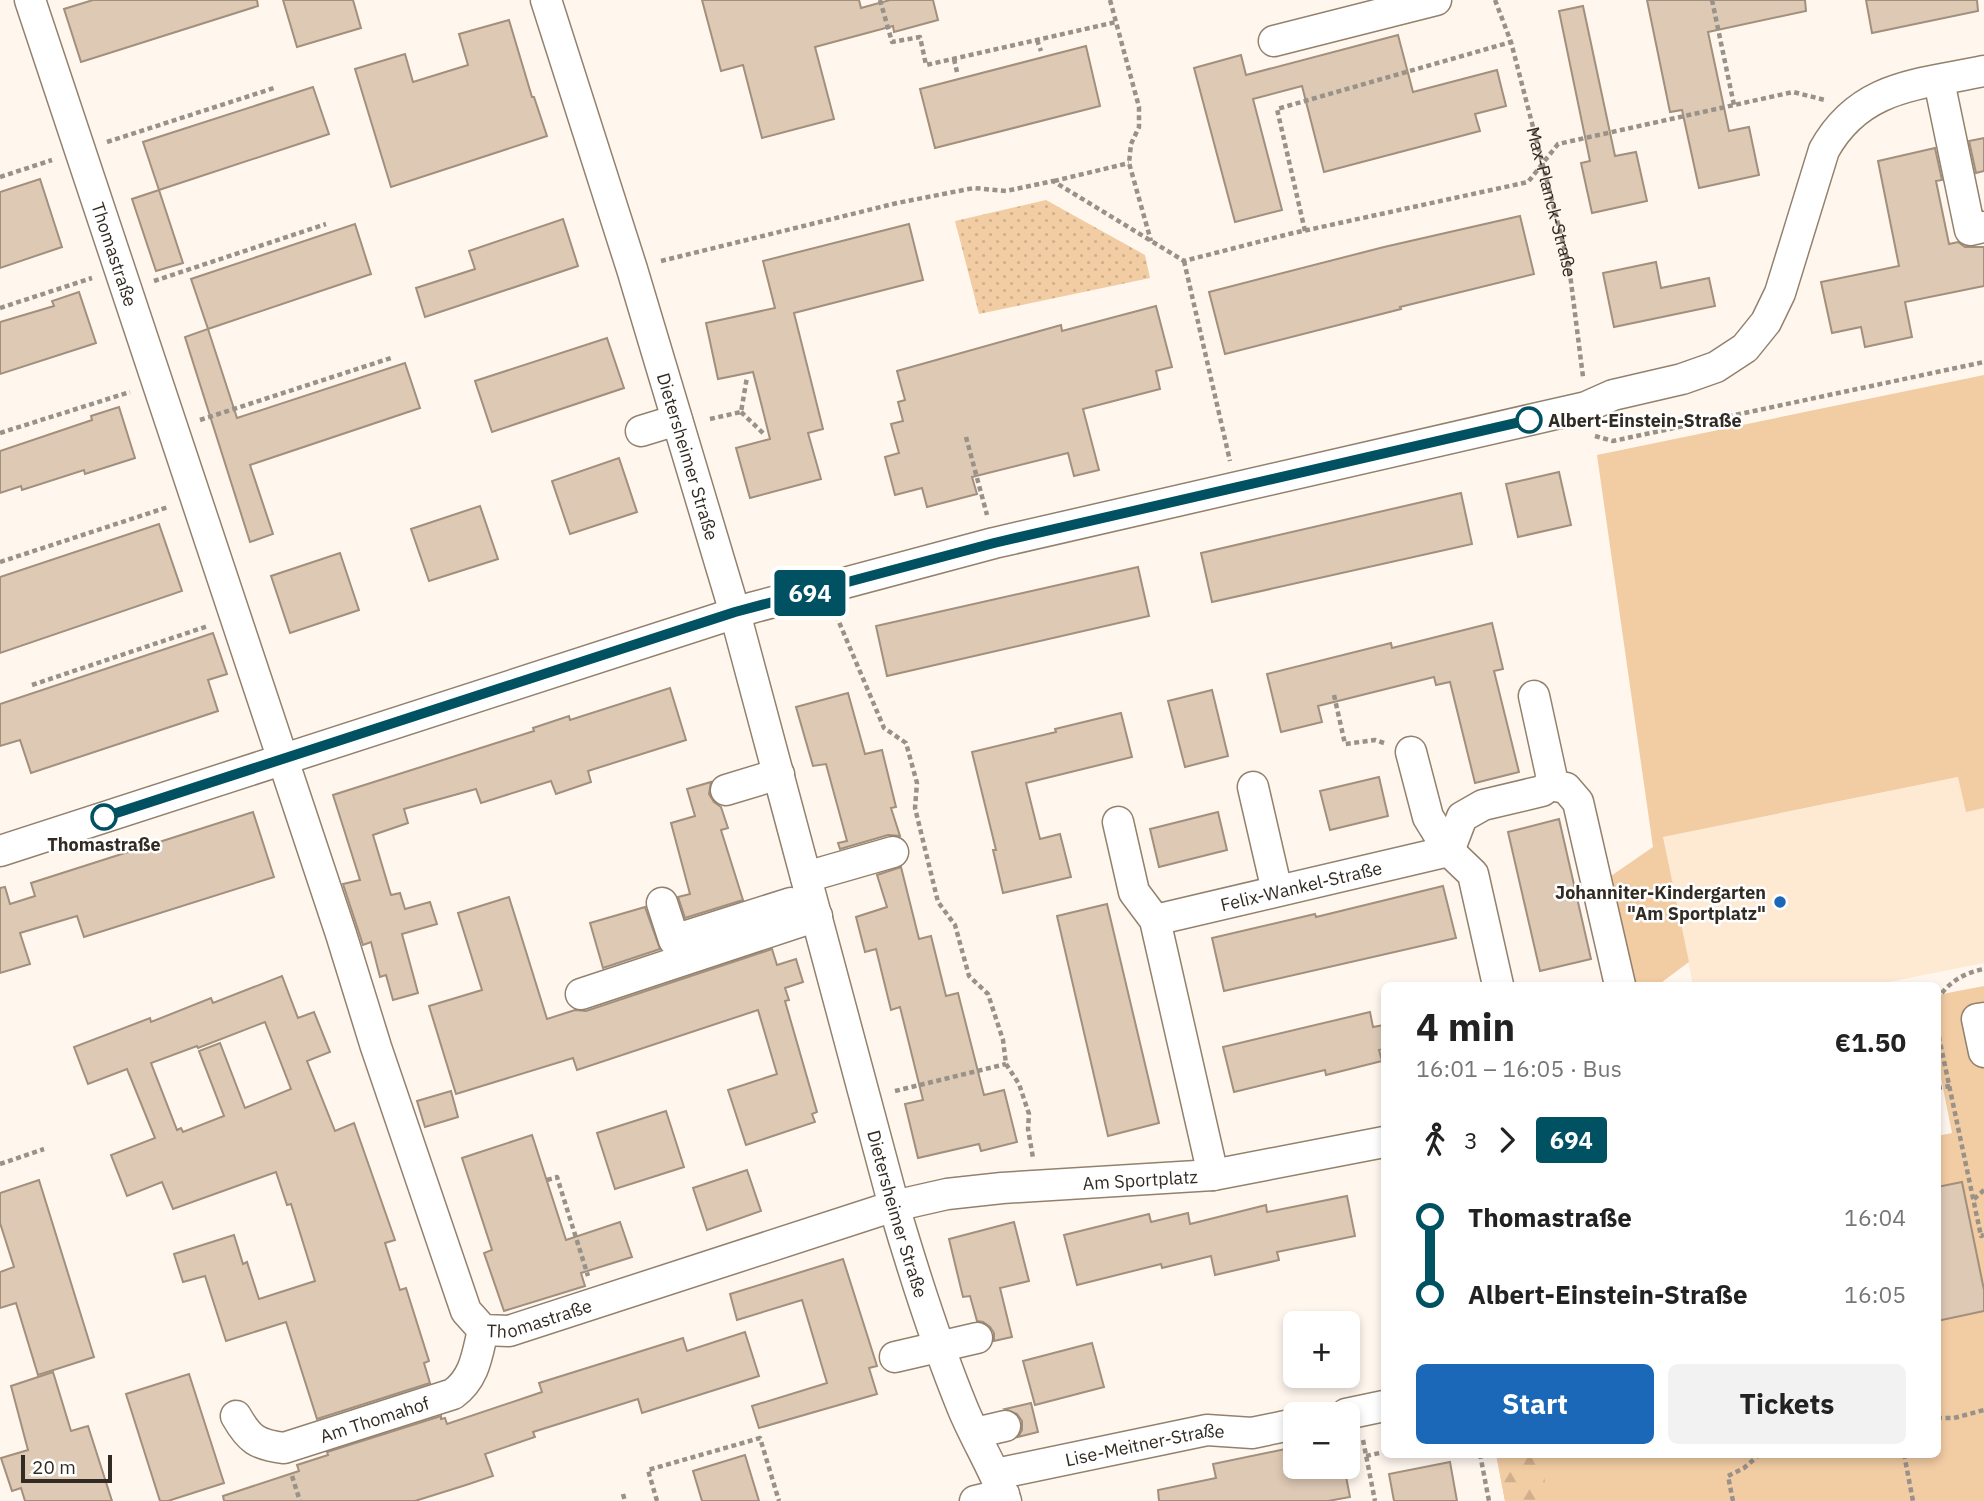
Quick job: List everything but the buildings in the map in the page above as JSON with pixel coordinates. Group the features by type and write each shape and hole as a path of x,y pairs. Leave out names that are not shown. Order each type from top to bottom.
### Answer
{"street":[{"name":"Thomastraße","path":"30,0 466,1311 484,1330 509,1331 894,1206"},
{"name":"Dietersheimer Straße","path":"547,0 632,269 735,612 917,1284 995,1492"},
{"path":"1274,41 1436,0"},
{"path":"0,850 735,612 994,543 1586,407 1613,395 1682,379 1716,367 1745,348 1766,322 1780,293 1824,150 1834,132 1849,115 1870,100 1893,91 1984,71"},
{"path":"1939,81 1970,230 1984,227"},
{"path":"641,430 677,419"},
{"path":"1449,851 1462,817 1483,805 1542,791 1550,785 1552,775 1534,696"},
{"path":"1411,752 1428,817 1449,851 1473,874 1497,982"},
{"path":"726,790 779,775"},
{"path":"1550,785 1566,788 1578,802 1619,982"},
{"path":"1253,787 1278,891"},
{"path":"1118,822 1134,892 1155,920 1213,1175"},
{"name":"Felix-Wankel-Straße","path":"1155,920 1449,851"},
{"path":"581,994 811,897 893,852"},
{"path":"662,903 674,940 811,897"},
{"path":"1984,1018 1977,1019 1984,1052"},
{"name":"Am Sportplatz","path":"894,1206 947,1194 1002,1188 1213,1175 1381,1143"},
{"name":"Am Thomahof","path":"236,1416 246,1435 265,1446 284,1448 453,1394 466,1385 474,1370 484,1330"},
{"path":"895,1357 977,1338"},
{"path":"975,1433 1005,1426"},
{"name":"Lise-Meitner-Straße","path":"995,1492 1207,1430 1252,1433 1283,1427"}],"path":[{"path":"880,0 892,42 919,37 926,65 1116,22"},
{"path":"1110,0 1139,107 1139,127 1131,145 1129,163 1151,241"},
{"name":"Max-Planck-Straße","path":"1495,0 1511,42 1569,266 1588,425 1595,436 1613,441 1984,362"},
{"path":"1712,0 1734,105"},
{"path":"1037,40 1041,51"},
{"path":"1305,231 1278,109 1511,42"},
{"path":"954,59 957,72"},
{"path":"0,177 275,88"},
{"path":"1053,181 1184,261 1305,231 1528,182 1558,144 1793,92 1821,97 1849,115"},
{"path":"632,269 910,200 974,188 1006,191 1129,163"},
{"path":"0,308 123,279 326,224"},
{"path":"1184,261 1237,487"},
{"path":"173,429 394,357"},
{"path":"741,412 747,377"},
{"path":"0,433 158,384"},
{"path":"710,419 741,412"},
{"path":"741,412 764,434"},
{"path":"967,437 994,543"},
{"path":"0,562 196,498"},
{"path":"825,589 884,728 906,743 917,783 915,808 938,902 956,925 969,976 988,994 1003,1041 1006,1064 1019,1084 1029,1114 1028,1129 1033,1159"},
{"path":"32,685 235,617"},
{"path":"1334,695 1345,744 1375,740 1411,752"},
{"path":"1941,994 1945,987 1968,973 1984,969"},
{"path":"1941,1046 1983,1235"},
{"path":"895,1091 1006,1064"},
{"path":"1941,1087 1950,1086"},
{"path":"0,1164 44,1149"},
{"path":"547,1180 557,1177 596,1302"},
{"path":"1973,1199 1984,1190"},
{"path":"1941,1418 1954,1418 1984,1410"},
{"path":"1363,1411 1366,1456 1375,1501"},
{"path":"657,1501 648,1470 760,1438 779,1501"},
{"path":"1366,1456 1381,1453"},
{"path":"1481,1458 1489,1501"},
{"path":"1733,1501 1728,1476 1755,1458"},
{"path":"1905,1458 1913,1501"},
{"path":"623,1494 625,1501"}],"shaded area":[{"path":"1959,777 1966,811 1984,808 1984,963 1889,982 1692,982 1663,837"}],"green space":[{"path":"1046,200 1145,255 1150,278 979,314 955,221"},
{"path":"1984,375 1984,808 1966,812 1958,777 1663,837 1689,962 1662,982 1633,982 1608,878 1653,847 1597,455"},
{"path":"1984,986 1984,1501 1505,1501 1497,1458 1941,1458 1941,1135 1952,1133 1941,1078 1941,994"},
{"path":"1497,1458 1543,1458 1549,1501 1505,1501"}],"bus line":[{"name":"694","path":"104,817 735,612 994,543 1529,420"}],"place":[{"name":"Albert-Einstein-Straße","path":"1529,420"},
{"name":"Thomastraße","path":"104,817"},
{"name":"Johanniter-Kindergarten \"Am Sportplatz\"","path":"1780,902"}]}
